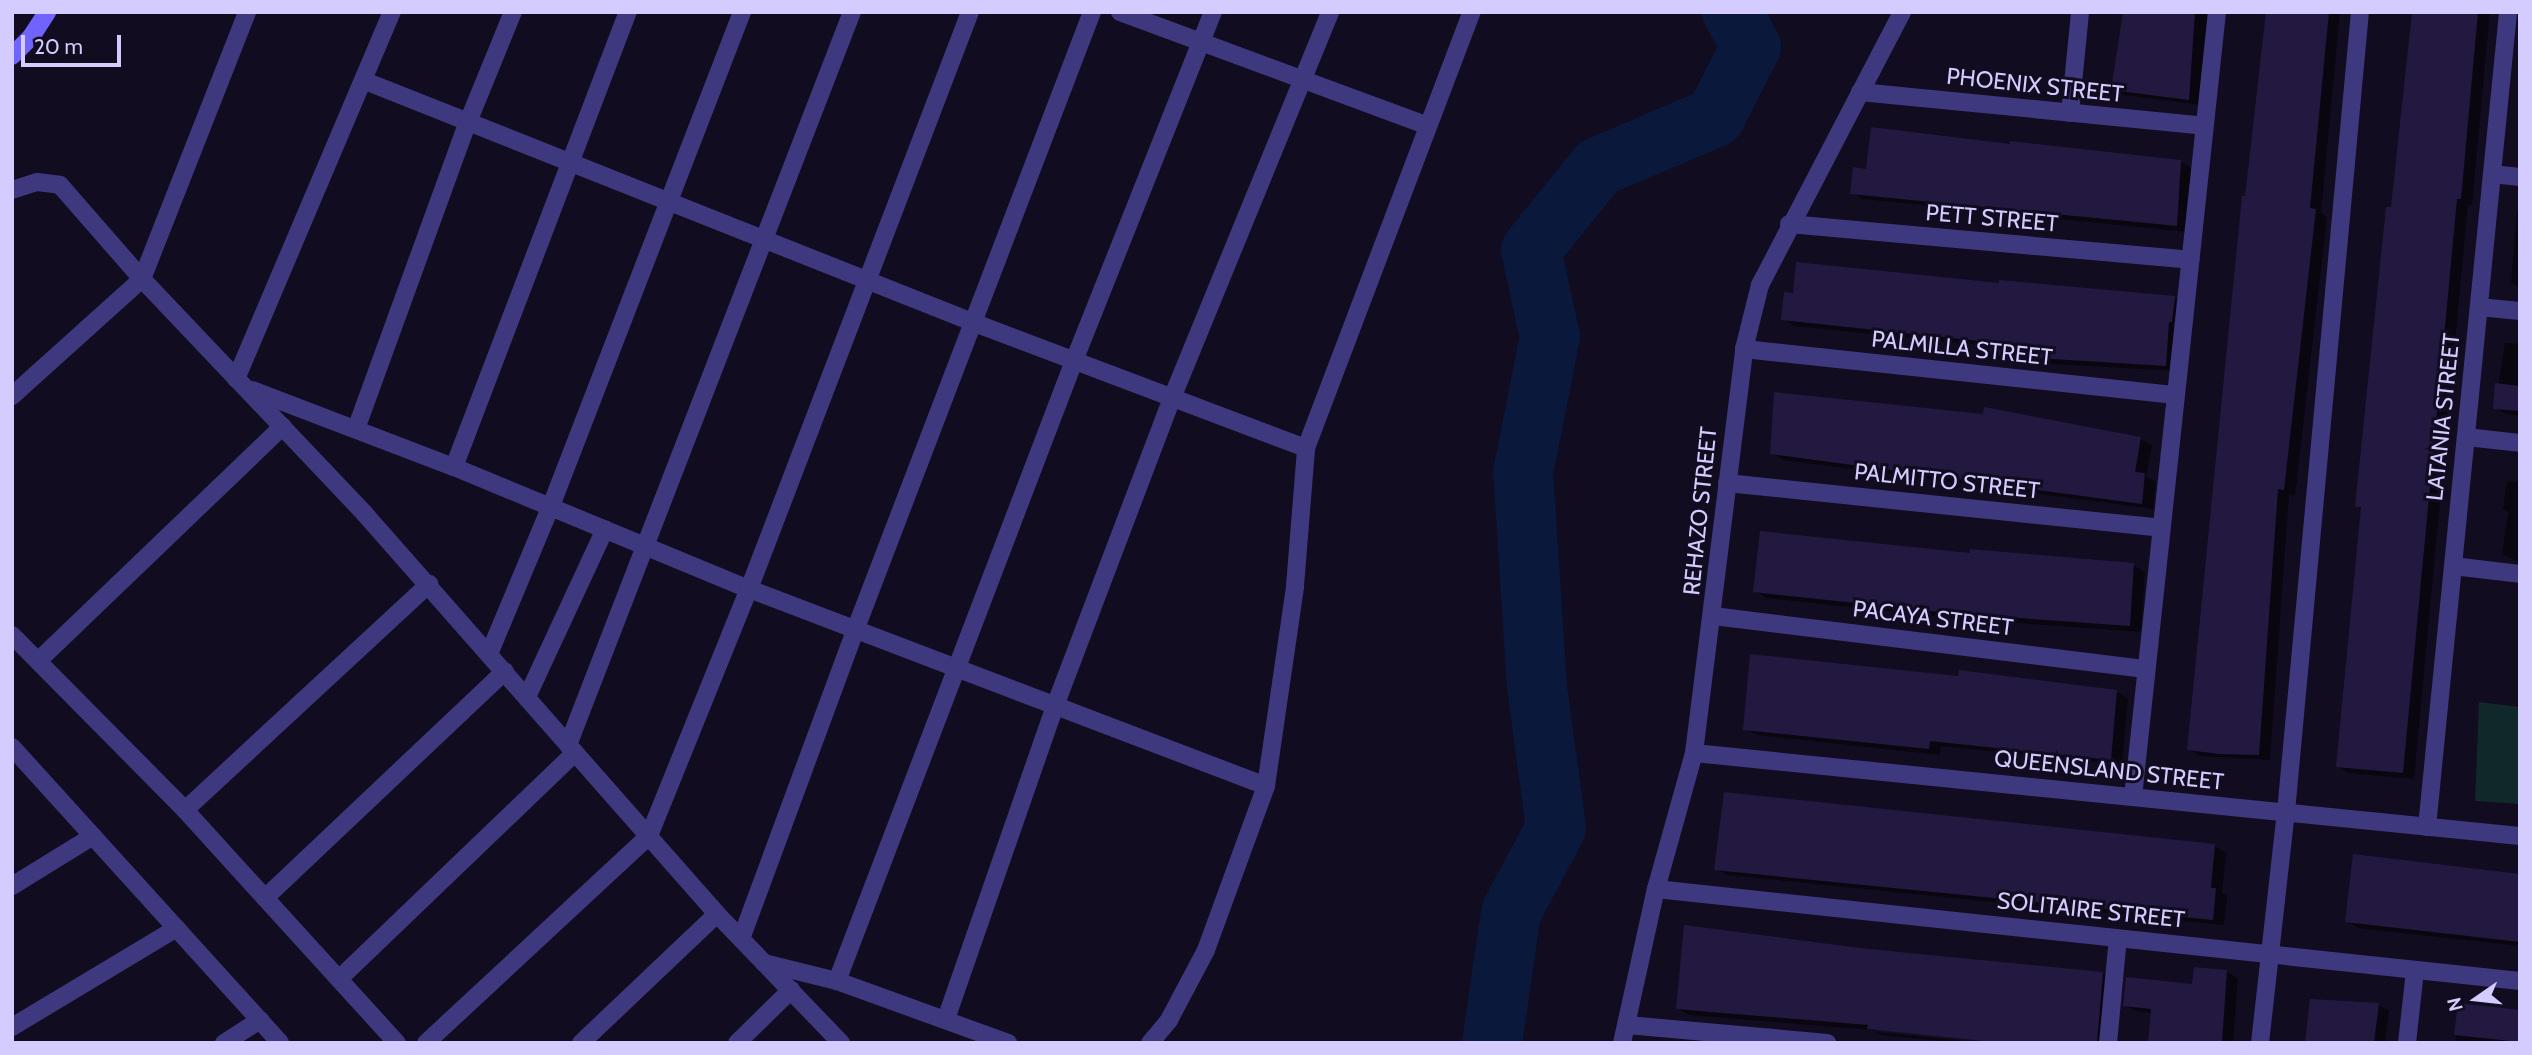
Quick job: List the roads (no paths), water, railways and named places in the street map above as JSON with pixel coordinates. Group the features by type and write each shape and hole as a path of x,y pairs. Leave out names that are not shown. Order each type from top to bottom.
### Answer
{"street":[{"path":"12,56 31,37 47,12"},
{"path":"12,396 142,279 247,12"},
{"path":"241,384 392,12"},
{"path":"356,429 468,122 513,12"},
{"path":"454,467 628,12"},
{"path":"489,654 551,506 742,12"},
{"path":"339,979 572,749 646,546 852,12"},
{"path":"426,1043 649,836 749,589 970,12"},
{"path":"741,939 856,628 1092,12"},
{"path":"1120,12 1428,126"},
{"path":"837,981 1074,360 1213,12"},
{"path":"946,1019 1055,706 1172,398 1330,12"},
{"path":"1150,1043 1169,1020 1206,950 1266,786 1296,586 1306,448 1472,12"},
{"name":"REHAZO STREET","path":"1625,1034 1656,889 1694,753 1744,349 1760,285 1789,223 1902,12"},
{"path":"2070,113 2080,12"},
{"path":"2133,797 2217,12"},
{"path":"2260,1043 2286,812 2360,12"},
{"name":"LATANIA STREET","path":"2427,827 2492,174 2513,38 2508,12"},
{"path":"365,81 972,322 1306,448"},
{"name":"PHOENIX STREET","path":"1860,92 2204,126"},
{"path":"2492,174 2520,177"},
{"path":"12,190 37,182 60,185 142,279 284,426 429,584 718,914 841,1043"},
{"name":"PETT STREET","path":"1789,223 2190,260"},
{"path":"2479,307 2520,311"},
{"name":"PALMILLA STREET","path":"1744,349 2176,395"},
{"path":"241,384 551,506 749,589 1266,786"},
{"path":"38,661 284,426"},
{"path":"2466,437 2520,443"},
{"name":"PALMITTO STREET","path":"1727,483 2161,527"},
{"path":"527,697 605,529"},
{"path":"2453,566 2520,574"},
{"path":"185,810 429,584"},
{"name":"PACAYA STREET","path":"1713,616 2146,669"},
{"path":"12,635 185,810 397,1043"},
{"path":"265,898 505,671"},
{"path":"12,747 280,1043"},
{"name":"QUEENSLAND STREET","path":"1694,753 2520,836"},
{"path":"12,886 93,836"},
{"name":"SOLITAIRE STREET","path":"1656,889 2520,981"},
{"path":"582,1043 718,914"},
{"path":"12,1027 177,928"},
{"path":"2108,1043 2118,938"},
{"path":"764,962 837,981 1008,1043"},
{"path":"2407,1043 2415,970"},
{"path":"737,1043 791,990"},
{"path":"224,1043 260,1020"},
{"path":"1625,1034 1827,1043"}],"waterway":[{"path":"1492,1043 1511,912 1556,828 1537,687 1523,473 1550,337 1531,250 1598,167 1715,117 1751,47 1732,12"}]}
